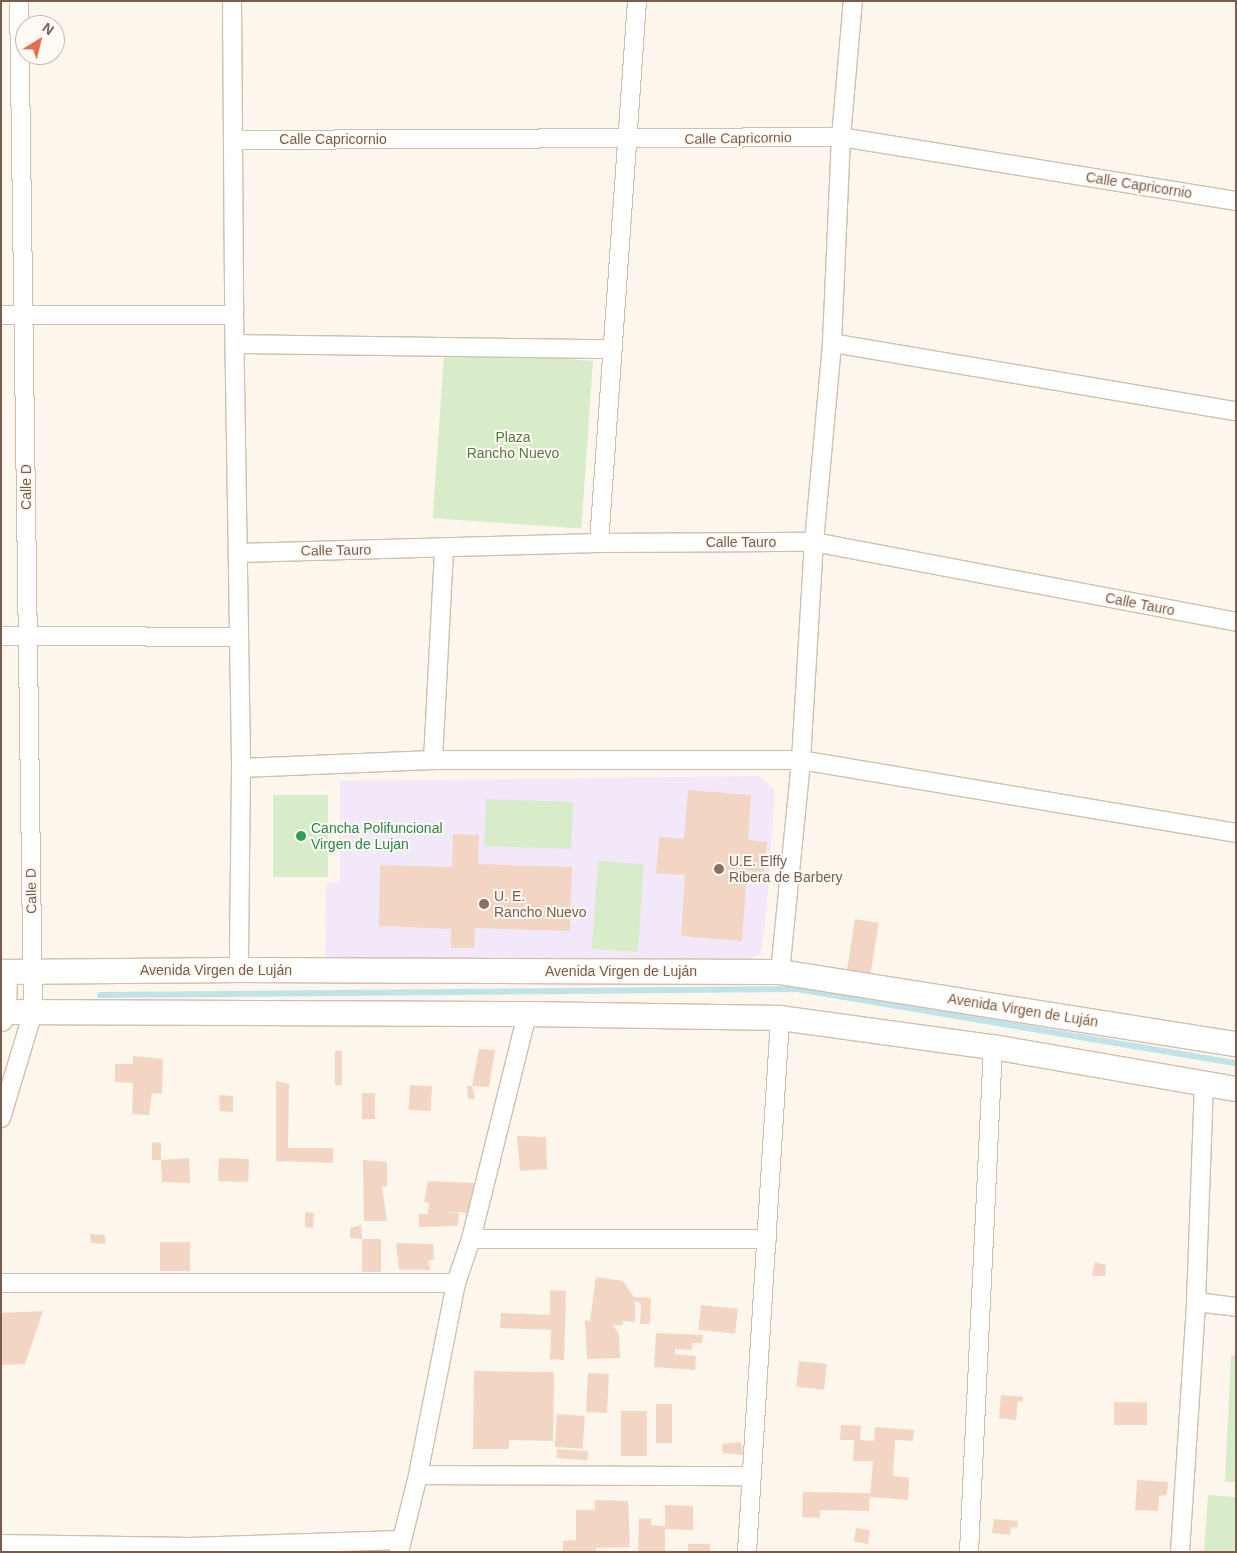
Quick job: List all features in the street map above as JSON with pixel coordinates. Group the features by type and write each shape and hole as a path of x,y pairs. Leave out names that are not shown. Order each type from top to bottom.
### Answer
{"main road":[{"name":"Avenida Virgen de Luján","path":"3,972 239,970 780,972 1236,1044"},
{"path":"3,972 2,1014 33,1012 527,1014 780,1018 993,1047 1204,1085 1236,1089"}],"street":[{"name":"Calle D","path":"1,1118 33,1012 26,636 25,315 20,1"},
{"path":"232,1 234,315 241,768 239,970"},
{"path":"599,542 611,349 637,1"},
{"path":"780,972 801,760 814,542 832,343 841,137 853,1"},
{"name":"Calle Capricornio","path":"234,140 841,137 1236,200"},
{"path":"1,315 234,315"},
{"path":"832,343 1236,411"},
{"path":"235,344 611,349"},
{"name":"Calle Tauro","path":"239,553 599,542 814,542 1236,622"},
{"path":"434,760 444,548"},
{"path":"1,636 239,637"},
{"path":"241,768 434,760 801,760 1236,832"},
{"path":"1,1544 188,1550 400,1546 418,1475 456,1283 471,1240 527,1014"},
{"path":"747,1552 780,1018"},
{"path":"969,1552 993,1047"},
{"path":"1180,1552 1196,1302 1204,1085"},
{"path":"471,1240 767,1239"},
{"path":"1,1283 456,1283"},
{"path":"1196,1302 1236,1307"},
{"path":"418,1475 752,1476"}],"shaded area":[{"path":"759,776 775,790 767,906 761,953 749,960 730,963 325,959 326,883 340,882 340,781"}],"green space":[{"name":"Plaza Rancho Nuevo","path":"444,351 593,361 581,529 433,518"},
{"name":"Cancha Polifuncional Virgen de Lujan","path":"273,795 328,795 328,877 273,877"},
{"path":"486,799 573,802 571,849 484,846"},
{"path":"598,861 644,864 638,952 592,949"},
{"path":"1231,1355 1236,1356 1236,1482 1225,1482"},
{"path":"1208,1495 1236,1497 1236,1552 1204,1552"}],"building":[{"path":"688,790 751,795 748,840 767,842 764,872 747,871 742,941 681,936 685,875 656,873 659,837 684,839"},
{"path":"453,834 479,835 478,864 572,867 570,931 475,928 474,948 451,948 451,929 379,926 380,865 452,867"},
{"path":"855,919 879,923 870,978 846,974"},
{"path":"479,1049 495,1050 489,1087 472,1086"},
{"path":"335,1051 342,1051 342,1085 335,1085"},
{"path":"133,1056 163,1059 162,1094 152,1093 149,1115 132,1114 133,1083 115,1082 115,1064 133,1064"},
{"path":"276,1081 289,1084 288,1148 333,1148 333,1163 276,1161"},
{"path":"410,1085 432,1086 431,1111 409,1110"},
{"path":"467,1086 472,1086 475,1099 468,1099"},
{"path":"362,1093 375,1093 375,1119 362,1119"},
{"path":"219,1095 233,1096 233,1112 220,1111"},
{"path":"517,1136 546,1137 547,1169 520,1171"},
{"path":"152,1142 161,1143 161,1160 152,1160"},
{"path":"189,1158 190,1183 162,1182 161,1160"},
{"path":"219,1158 249,1159 248,1182 218,1181"},
{"path":"363,1160 387,1162 387,1187 382,1186 387,1221 364,1221"},
{"path":"428,1181 474,1183 469,1214 461,1212 442,1213 459,1213 458,1226 419,1227 419,1214 428,1214 429,1203 424,1202"},
{"path":"305,1212 314,1213 313,1228 305,1227"},
{"path":"361,1225 362,1239 350,1238 350,1228"},
{"path":"90,1234 105,1235 105,1244 91,1243"},
{"path":"362,1239 381,1239 381,1272 362,1272"},
{"path":"160,1242 190,1242 190,1271 160,1271"},
{"path":"396,1243 433,1244 434,1259 428,1261 430,1270 399,1270"},
{"path":"1095,1262 1106,1265 1105,1276 1092,1276"},
{"path":"596,1277 623,1281 634,1297 651,1298 650,1324 640,1324 641,1304 635,1301 635,1322 623,1321 623,1325 613,1325 619,1334 620,1358 587,1359 585,1320 592,1322 590,1320"},
{"path":"550,1290 566,1291 564,1360 550,1359 551,1330 500,1328 501,1313 550,1315"},
{"path":"701,1305 738,1309 735,1334 698,1330"},
{"path":"43,1311 25,1364 1,1365 1,1313"},
{"path":"656,1333 703,1335 702,1343 692,1343 692,1350 675,1349 675,1354 696,1356 695,1370 654,1367"},
{"path":"799,1361 827,1364 824,1390 796,1387"},
{"path":"474,1371 554,1372 553,1441 509,1440 509,1449 473,1449"},
{"path":"588,1373 609,1374 607,1413 586,1412"},
{"path":"1001,1395 1023,1397 1023,1402 1018,1401 1016,1420 999,1418"},
{"path":"1114,1402 1147,1402 1147,1425 1114,1425"},
{"path":"656,1404 672,1404 672,1443 656,1443"},
{"path":"621,1411 647,1411 647,1456 621,1456"},
{"path":"557,1414 585,1416 583,1449 555,1447"},
{"path":"841,1425 861,1426 860,1440 874,1441 875,1427 914,1430 913,1441 895,1440 893,1476 909,1478 908,1500 870,1497 873,1461 853,1461 854,1440 840,1440"},
{"path":"741,1442 743,1455 723,1453 722,1444"},
{"path":"557,1449 588,1451 587,1460 556,1458"},
{"path":"1137,1480 1168,1482 1167,1495 1159,1496 1158,1511 1135,1510"},
{"path":"803,1492 870,1493 869,1511 820,1510 820,1518 802,1517"},
{"path":"595,1500 628,1501 630,1547 596,1548 596,1552 563,1552 563,1541 576,1540 576,1510 595,1510"},
{"path":"665,1505 693,1506 693,1530 665,1529 665,1552 638,1552 639,1518 651,1519 651,1525 665,1526"},
{"path":"994,1519 1018,1521 1017,1528 1011,1527 1010,1535 992,1533"},
{"path":"856,1528 870,1530 868,1544 854,1542"},
{"path":"688,1544 710,1544 710,1552 688,1552"}],"waterway":[{"path":"100,995 797,989 1236,1063"}],"place":[{"name":"Cancha Polifuncional Virgen de Lujan","path":"301,836"},
{"name":"U.E. Elffy Ribera de Barbery","path":"719,869"},
{"name":"U. E. Rancho Nuevo","path":"484,904"}]}
